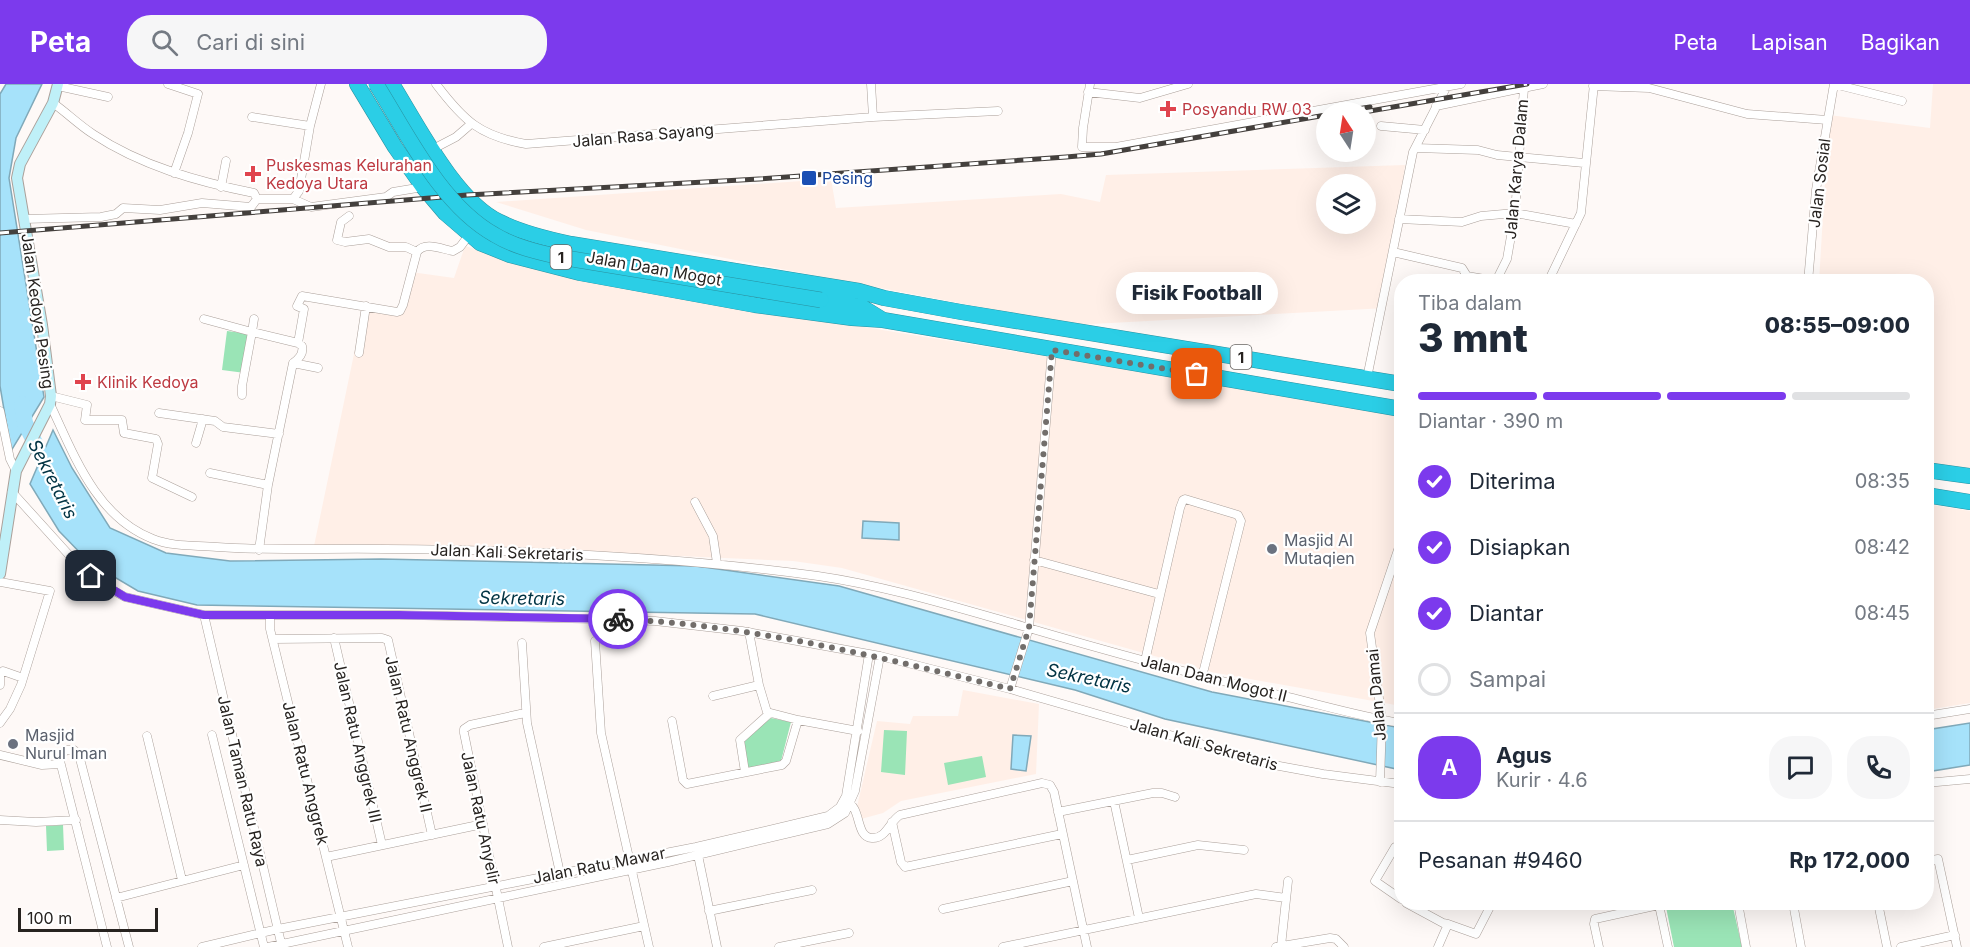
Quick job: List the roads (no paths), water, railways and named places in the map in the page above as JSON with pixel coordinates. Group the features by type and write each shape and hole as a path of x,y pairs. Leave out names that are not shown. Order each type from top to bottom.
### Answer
{"highway":[{"name":"Jalan Daan Mogot","path":"357,84 395,147 423,187 445,213 480,243 510,255 580,273 755,305 883,320 1394,408"},
{"name":"Jalan Daan Mogot","path":"376,84 437,181 452,199 494,235 528,250 560,257 822,297 863,300 884,298"},
{"name":"Jalan Daan Mogot","path":"383,84 452,189 472,210 506,233 531,243 566,251 822,297 862,308 883,320"},
{"name":"Jalan Daan Mogot","path":"392,84 458,185 491,217 510,226 559,242 1394,383"},
{"path":"548,266 559,256 559,242"},
{"path":"580,273 576,269 575,258 582,248 587,247"},
{"path":"1934,471 1970,476"},
{"path":"1934,496 1970,502"}],"street":[{"path":"168,84 198,94 174,173"},
{"path":"293,199 299,191 310,126 321,84"},
{"name":"Jalan Rasa Sayang","path":"436,84 455,109 471,124 502,140 526,144 873,117 998,111"},
{"path":"871,84 873,117"},
{"path":"1188,84 1140,98 1089,88 1082,147 1116,147 1461,84"},
{"path":"1436,106 1543,84"},
{"name":"Jalan Sosial","path":"1809,274 1816,190 1834,84 1867,88 1902,101"},
{"path":"58,85 108,97"},
{"name":"Jalan Kedoya Pesing","path":"0,574 16,471 51,400 18,171 53,103 58,85"},
{"path":"1367,378 1399,219 1416,148 1448,85"},
{"path":"1552,274 1581,213 1584,163 1594,85 1649,87 1747,114 1827,120"},
{"name":"Jalan Karya Dalam","path":"1500,274 1507,259 1515,213 1524,88"},
{"path":"53,103 93,134 131,155 174,173 254,193 257,198"},
{"path":"252,117 310,126"},
{"path":"433,149 456,137 471,124"},
{"path":"1381,126 1425,130"},
{"path":"1416,148 1478,150 1518,157 1584,163"},
{"path":"221,186 226,161"},
{"path":"257,198 293,199 305,205 318,206 386,197 393,192 423,187"},
{"path":"24,219 101,217 116,214 123,208 160,210 194,204 251,207 257,198"},
{"path":"1399,219 1462,222 1483,215 1515,213 1576,224"},
{"path":"349,216 341,222 337,240 345,242 369,239 389,247 406,248 417,252"},
{"path":"298,343 304,308 297,306 302,296 397,312 400,310 420,247 427,245 453,251 460,247 469,235"},
{"name":"Jalan Karya Dalam","path":"1393,252 1463,268 1466,274"},
{"path":"359,353 366,306"},
{"path":"204,319 298,343 303,349 299,359 293,363 268,485 259,550"},
{"path":"242,395 254,319"},
{"path":"1011,687 1028,631 1052,350"},
{"path":"293,363 318,368"},
{"path":"51,400 87,405 86,420 122,420 124,433 156,439 158,444 152,478 192,497"},
{"name":"Jalan Kali Sekretaris","path":"51,400 84,474 99,498 139,533 173,545 259,550 384,549 634,556 717,563 836,579 945,604 1028,631"},
{"path":"0,411 10,459 16,471"},
{"path":"159,413 215,421 223,428 279,434"},
{"path":"196,443 203,419"},
{"path":"210,472 268,485"},
{"name":"Jalan Kali Sekretaris","path":"12,492 79,566 109,588 125,597 204,615 399,615 597,619 655,621 749,632 880,656 1011,687 1274,765 1380,778 1394,782"},
{"path":"1145,661 1183,500 1239,517 1242,523 1204,669"},
{"path":"695,502 713,536 717,563"},
{"path":"1034,560 1159,594"},
{"name":"Jalan Damai","path":"1380,778 1382,722 1370,633 1394,562"},
{"path":"0,582 50,591 14,700 0,723"},
{"name":"Jalan Taman Ratu Raya","path":"204,615 281,945"},
{"name":"Jalan Ratu Anggrek","path":"270,615 273,639 348,947"},
{"name":"Jalan Daan Mogot II","path":"1028,631 1382,722 1394,723"},
{"path":"749,632 766,710 798,720 865,732"},
{"name":"Jalan Ratu Anggrek III","path":"334,638 382,845"},
{"name":"Jalan Ratu Anggrek II","path":"273,639 382,638 389,641 432,835"},
{"path":"595,641 600,733 649,947"},
{"path":"522,643 525,713 560,873"},
{"path":"869,654 848,787 848,802 855,808 860,825 868,837 879,837 900,815 1046,783 1053,788 1087,947"},
{"path":"848,802 855,791 880,656"},
{"path":"0,685 0,674 3,671 22,678"},
{"path":"713,696 759,685"},
{"path":"1934,715 1970,708"},
{"name":"Jalan Ratu Anyelir","path":"508,947 464,729 470,725 525,713"},
{"path":"745,772 740,740 770,713"},
{"path":"672,721 685,784 785,763 798,720"},
{"path":"212,735 266,947"},
{"path":"147,736 182,880"},
{"path":"107,947 60,764 61,754 67,750 74,750 78,755 129,947"},
{"path":"0,755 42,765 60,764"},
{"path":"1934,782 1970,779"},
{"path":"1058,812 1153,793 1175,797"},
{"path":"1114,801 1139,918"},
{"name":"Jalan Ratu Mawar","path":"202,947 630,860 818,819 835,812 848,802"},
{"name":"Jalan Ratu Mawar","path":"266,947 698,855 828,824 845,813 848,802"},
{"path":"0,820 36,822 76,820"},
{"path":"892,822 901,862 905,867 1062,834"},
{"path":"326,858 483,824"},
{"path":"1127,860 1198,845 1244,850"},
{"path":"1394,849 1375,881 1394,894"},
{"path":"698,855 717,947"},
{"path":"1934,860 1938,859 1957,947"},
{"path":"116,898 244,865"},
{"path":"943,909 1072,881"},
{"path":"1288,881 1278,946 1330,938 1336,939 1344,947"},
{"path":"709,911 812,890"},
{"path":"1003,947 1256,894 1286,898"},
{"path":"1419,910 1443,923 1476,934 1488,910"},
{"path":"1599,947 1595,919 1636,910"},
{"path":"1660,910 1668,947"},
{"path":"1739,910 1746,947"},
{"path":"1793,910 1801,947"},
{"path":"1879,910 1887,947"},
{"path":"1438,947 1449,924"},
{"path":"543,947 644,926"},
{"path":"779,947 849,933"},
{"path":"1901,947 1955,935"}],"water":[{"path":"6,84 42,84 16,138 9,178 44,397 11,451 0,386 0,94"},
{"path":"53,430 72,468 110,528 166,553 230,561 381,559 696,566 839,586 1212,692 1394,727 1394,768 1165,719 1075,690 755,614 197,605 138,591 89,562 59,531 30,484"},
{"path":"863,521 899,523 899,540 862,538"},
{"path":"1970,723 1970,765 1934,771 1934,729"},
{"path":"1013,735 1031,736 1026,771 1011,769"}],"waterway":[{"name":"Sekretaris","path":"22,404 25,423 52,477"}],"railway":[{"path":"1376,110 1527,84"},
{"path":"0,233 467,195 759,179 1101,154 1316,117"}],"place":[{"name":"Posyandu RW 03","path":"1168,109"},
{"name":"Puskesmas Kelurahan Kedoya Utara","path":"253,174"},
{"name":"Pesing","path":"809,178"},
{"name":"Fisik Football","path":"1197,374"},
{"name":"Klinik Kedoya","path":"83,382"},
{"name":"Masjid Al Mutaqien","path":"1272,549"},
{"name":"Masjid Nurul Iman","path":"13,744"}]}
